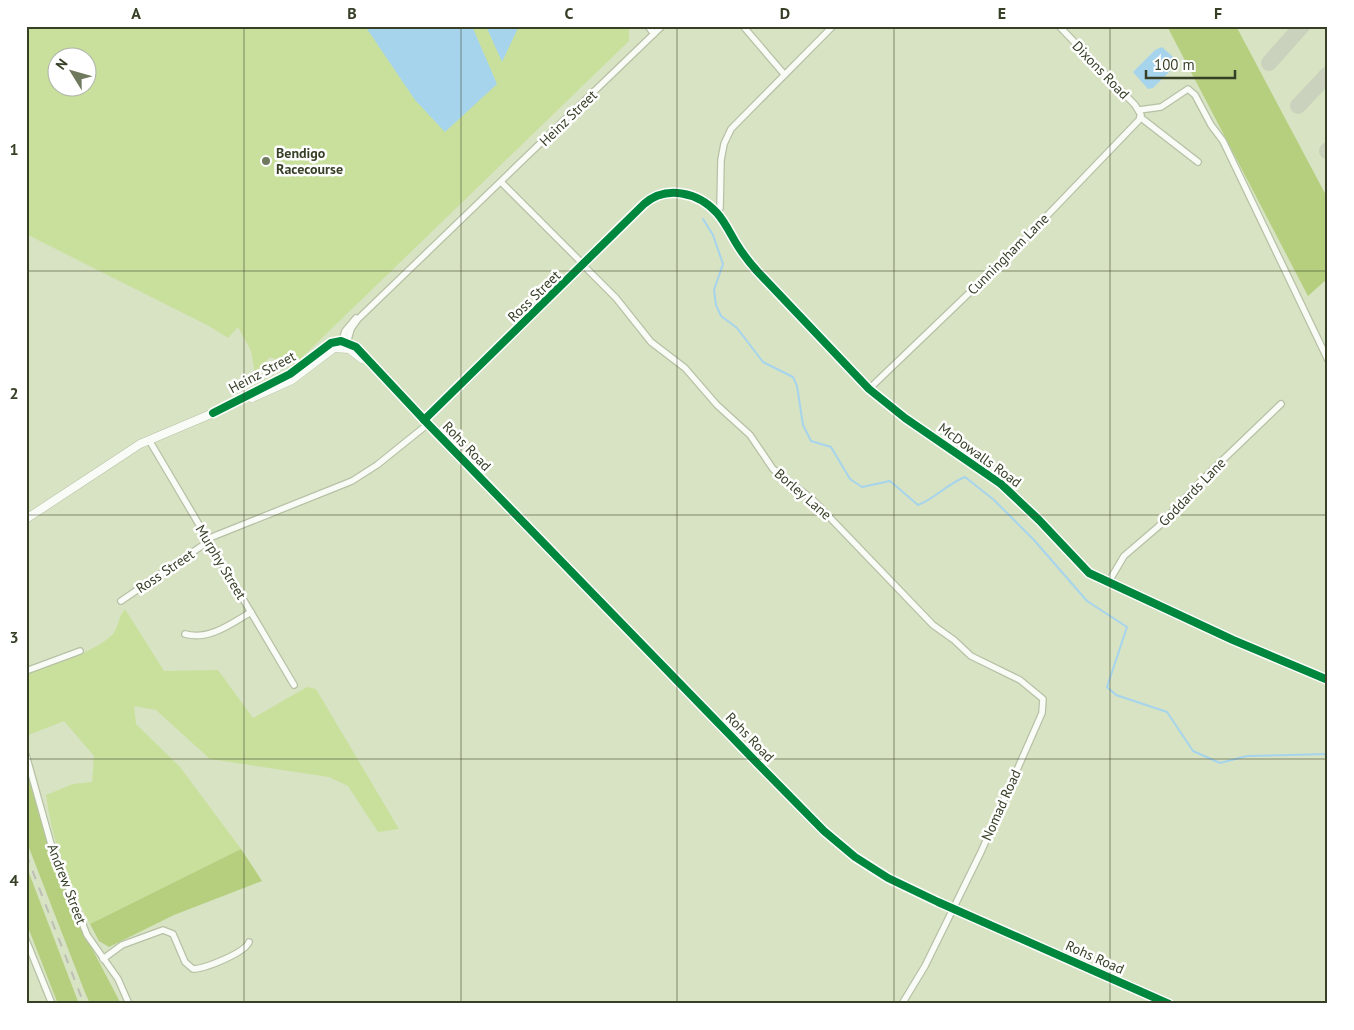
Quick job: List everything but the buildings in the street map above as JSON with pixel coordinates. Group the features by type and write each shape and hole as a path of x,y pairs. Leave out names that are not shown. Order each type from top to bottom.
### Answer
{"street":[{"path":"648,26 654,34"},
{"name":"Heinz Street","path":"27,517 113,460 149,440 267,388 298,369 326,346 344,345 354,324 364,313 662,26"},
{"path":"743,26 784,74"},
{"path":"717,214 720,208 720,160 727,136 736,122 833,26"},
{"name":"Dixons Road","path":"1059,26 1140,114 1198,162"},
{"path":"1140,114 1161,107 1188,89 1195,95 1211,124 1224,141 1328,360"},
{"name":"Cunningham Lane","path":"869,389 1020,243 1134,128 1140,114"},
{"name":"Borley Lane","path":"501,182 616,298 651,342 685,368 717,405 750,435 773,469 819,506 933,626 954,640 971,656 1020,680 1043,699"},
{"name":"McDowalls Road","path":"663,192 675,192 694,198 717,214 741,252 757,271 869,389 905,418 1001,484 1039,520 1084,568 1108,583 1328,680"},
{"name":"Ross Street","path":"121,600 208,540 352,481 377,465 426,422 644,204 663,192"},
{"name":"Rohs Road","path":"344,345 360,350 426,422 824,831 855,857 888,878 953,909 1169,1004"},
{"name":"Goddards Lane","path":"1108,583 1124,556 1159,526 1204,478 1281,404"},
{"name":"Murphy Street","path":"149,440 294,685"},
{"path":"185,634 195,636 214,632 251,612"},
{"path":"26,671 80,650"},
{"name":"Nomad Road","path":"902,1004 925,966 953,909 1042,713 1043,699"},
{"name":"Andrew Street","path":"26,755 55,854 87,935 118,980 129,1004"},
{"path":"103,959 122,945 163,930 173,934 185,962 196,969 238,953 246,948 249,942"},
{"path":"26,940 52,1004"}],"green space":[{"name":"Bendigo Racecourse","path":"26,26 629,26 629,41 293,366 270,357 255,373 251,351 238,327 228,338 209,326 26,234"},
{"path":"1167,26 1236,26 1328,199 1328,278 1308,296"},
{"path":"125,609 164,671 218,670 253,718 307,687 316,689 399,829 378,832 348,786 329,777 210,759 156,710 134,706 136,724 180,767 241,849 90,924 62,861 52,829 46,795 73,784 92,782 94,756 64,721 26,736 26,673 72,658 96,647 113,634"},
{"path":"26,766 55,866 87,939 121,1004 90,1004 84,990 26,840"},
{"path":"241,849 262,881 174,915 109,947 99,941 90,924"},
{"path":"26,865 79,1004 58,1004 26,922"}],"water":[{"path":"365,26 472,26 497,84 445,132 415,100"},
{"path":"486,26 519,26 502,62"},
{"path":"1162,47 1173,57 1170,71 1153,88 1148,89 1133,72 1155,50"}],"waterway":[{"path":"703,219 713,235 723,264 714,290 716,305 721,316 737,328 763,362 793,377 797,386 803,425 811,441 831,447 850,479 862,487 890,481 918,505 965,477 994,500 1034,540 1087,601 1127,627 1107,687 1116,695 1167,712 1193,751 1220,763 1247,756 1328,754"}],"taxiway":[{"path":"1269,63 1302,26"},
{"path":"1298,106 1328,74"}],"railway":[{"path":"26,854 84,1004"}],"cycle path":[{"path":"424,420 644,204 662,194 672,193 691,196 701,200 717,213 754,268 869,389 905,418 1001,484 1039,520 1089,573 1233,640 1328,680"},
{"path":"213,413 290,374 331,343 341,341 356,347 428,424 760,766 824,831 855,857 888,878 938,902 1169,1004"}],"place":[{"name":"Bendigo Racecourse","path":"266,161"}]}
